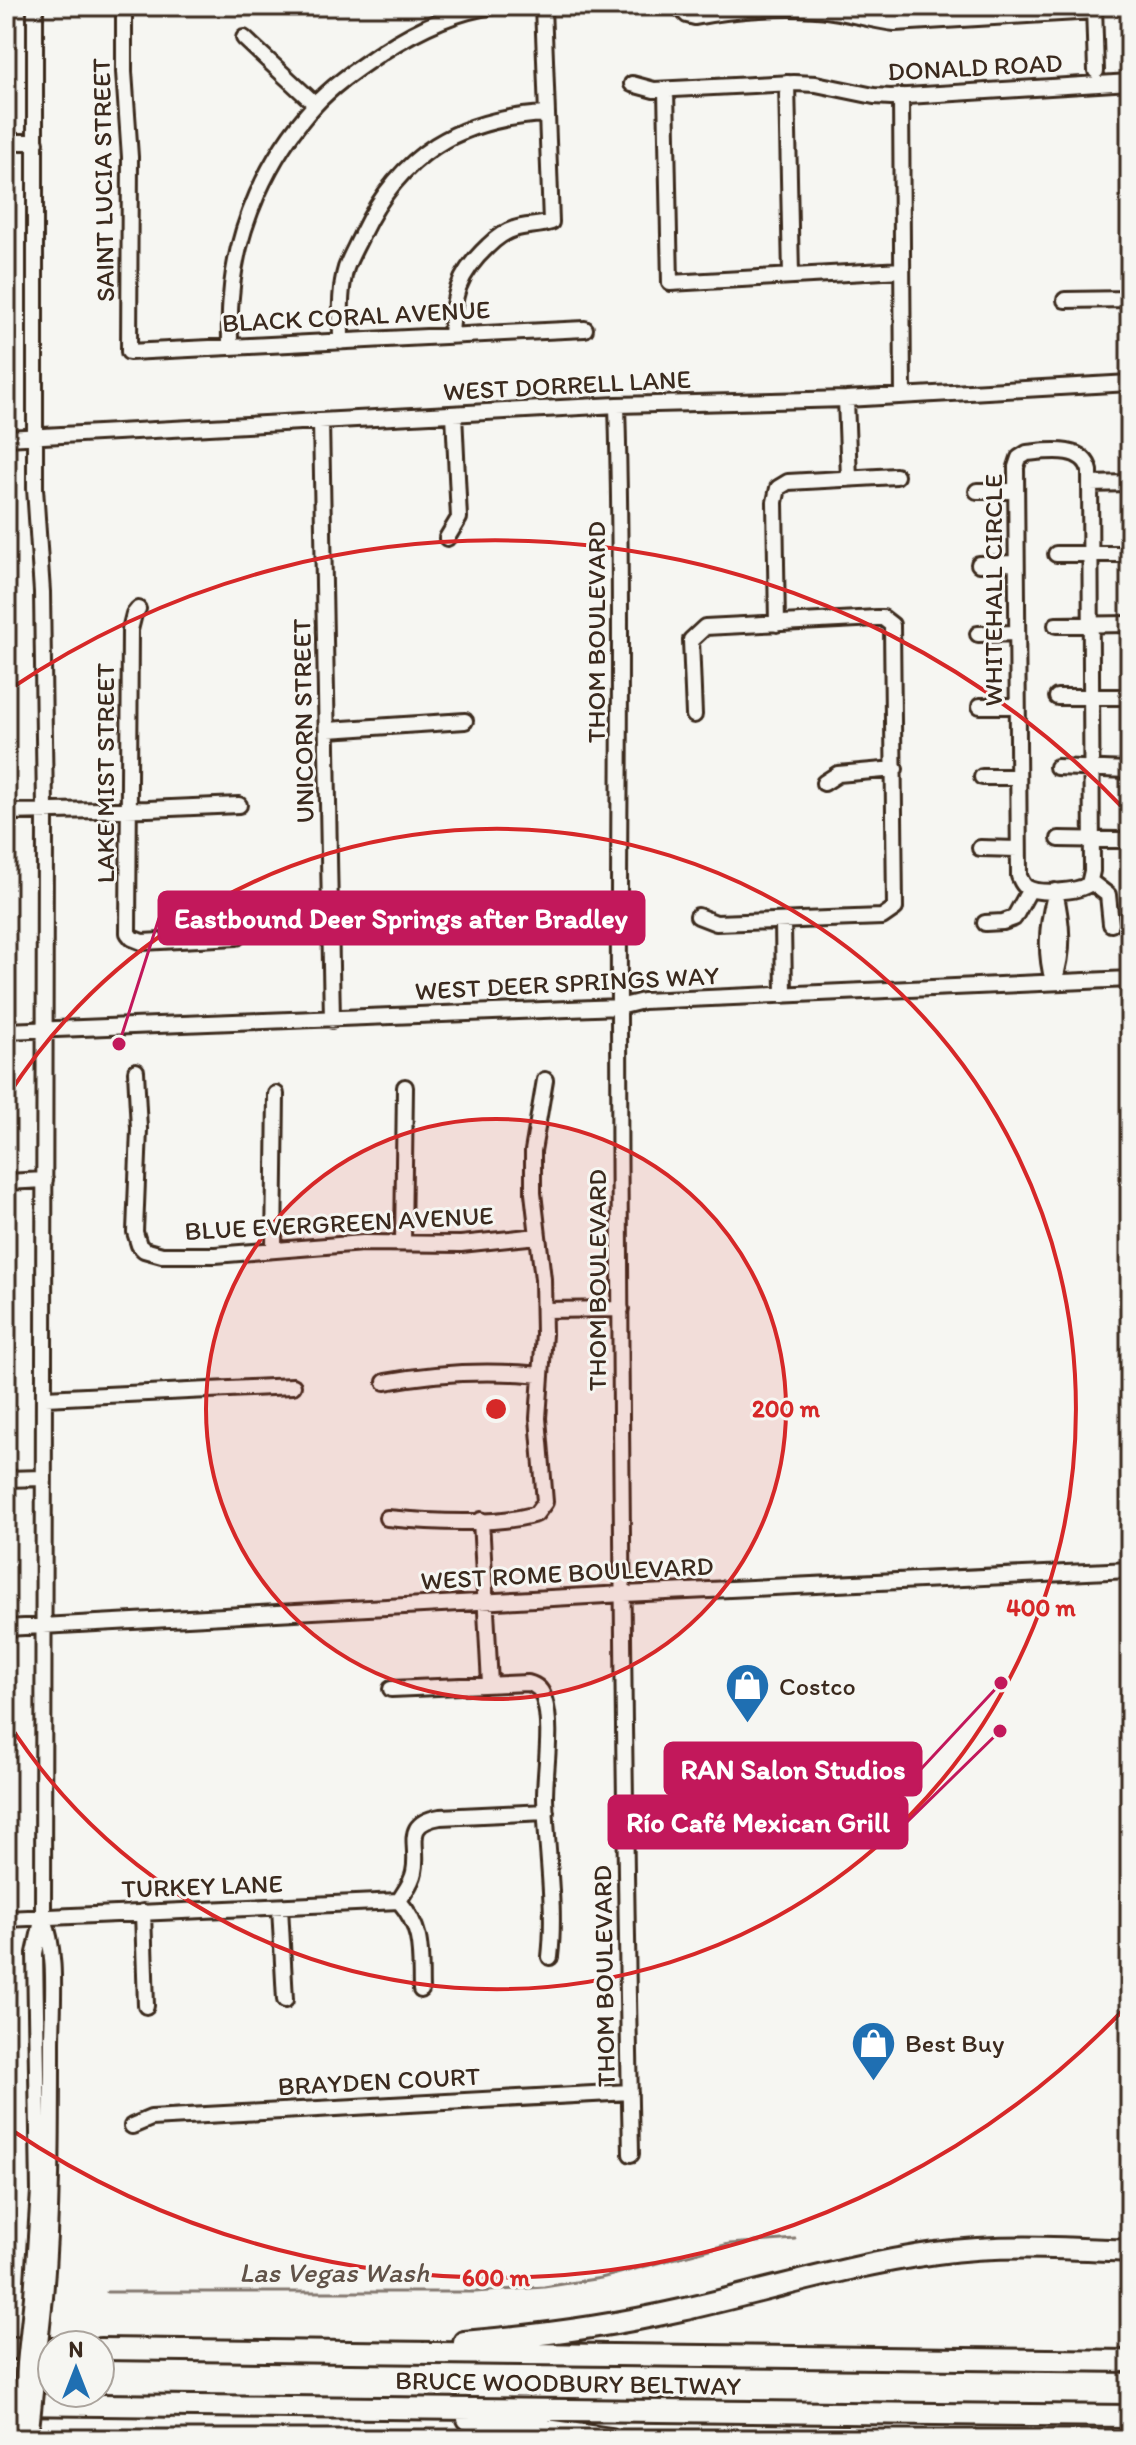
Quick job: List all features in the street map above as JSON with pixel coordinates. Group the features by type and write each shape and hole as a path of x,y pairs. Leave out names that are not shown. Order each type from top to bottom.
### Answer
{"highway":[{"path":"349,2352 488,2340 612,2324 866,2265 947,2252 1017,2247 1130,2251"},
{"path":"6,2348 36,2349"},
{"name":"BRUCE WOODBURY BELTWAY","path":"116,2349 1130,2361"},
{"name":"BRUCE WOODBURY BELTWAY","path":"6,2404 1130,2416"},
{"path":"377,2407 611,2439"}],"street":[{"path":"30,2439 39,2297 35,1953 43,1916 45,1398 45,810 42,592 35,436 35,6"},
{"name":"SAINT LUCIA STREET","path":"124,6 124,72 130,157 129,352"},
{"path":"230,346 231,298 241,240 253,204 293,132 315,104 369,61 412,33 453,16 494,6"},
{"path":"451,336 453,301 460,278 475,258 497,237 515,228 551,222 543,6"},
{"path":"678,7 695,17 802,8 895,23 987,12 1094,9 1096,71"},
{"path":"244,38 315,104"},
{"name":"DONALD ROAD","path":"632,84 666,90 816,84 874,96 901,96 1130,82"},
{"path":"787,83 791,275"},
{"path":"666,90 670,283 902,270"},
{"path":"901,96 903,396"},
{"path":"341,342 341,300 346,268 381,199 406,167 434,144 480,125 514,115 547,114"},
{"path":"6,142 36,142"},
{"path":"1065,300 1130,299"},
{"name":"BLACK CORAL AVENUE","path":"129,352 585,329"},
{"name":"WEST DORRELL LANE","path":"6,438 617,405 846,399 1130,383"},
{"path":"846,399 849,479"},
{"name":"THOM BOULEVARD","path":"617,405 621,543 621,1309 631,2154"},
{"path":"447,538 459,518 454,414"},
{"name":"UNICORN STREET","path":"321,421 332,1020"},
{"name":"WHITEHALL CIRCLE","path":"1030,889 1019,876 1018,849 1016,463 1021,455 1030,452 1080,454 1089,465 1093,768 1091,882"},
{"path":"777,624 775,502 778,488 788,482 896,476"},
{"path":"1090,484 1128,483"},
{"path":"977,491 1016,491"},
{"path":"1056,554 1127,554"},
{"path":"979,564 1016,563"},
{"name":"LAKE MIST STREET","path":"138,609 130,630 127,928 132,938 149,942 237,937"},
{"path":"694,715 691,640 705,627 877,618 890,621 894,632 897,902 891,912 882,917 716,923 698,916"},
{"path":"1056,625 1129,624"},
{"path":"978,634 1017,633"},
{"path":"1057,697 1126,697"},
{"path":"980,706 1017,706"},
{"path":"328,730 465,721"},
{"path":"1057,767 1127,770"},
{"path":"824,783 838,774 895,769"},
{"path":"982,777 1018,777"},
{"path":"6,812 239,805"},
{"path":"1059,839 1119,840"},
{"path":"980,848 1018,849"},
{"path":"985,923 1014,918 1030,889 1079,890 1091,882 1108,895 1111,924"},
{"path":"1054,981 1061,962 1062,936 1055,891"},
{"path":"783,921 784,995"},
{"name":"WEST DEER SPRINGS WAY","path":"6,1031 619,1007 643,1001 1130,979"},
{"name":"BLUE EVERGREEN AVENUE","path":"136,1071 139,1129 135,1232 144,1250 162,1255 215,1255 274,1248 363,1243 461,1244 538,1236"},
{"path":"387,1518 418,1521 529,1516 541,1510 546,1498 538,1418 544,1310 533,1193 533,1151 545,1080"},
{"path":"403,1243 405,1087"},
{"path":"274,1248 276,1094"},
{"path":"6,1182 45,1180"},
{"path":"544,1310 621,1309"},
{"path":"385,1382 457,1372 541,1375"},
{"path":"45,1398 293,1386"},
{"path":"6,1479 43,1478"},
{"path":"481,1520 490,1684"},
{"name":"WEST ROME BOULEVARD","path":"6,1628 1130,1570"},
{"path":"391,1689 528,1683 538,1688 547,1715 546,1812 554,1900 550,1957"},
{"path":"421,1990 418,1930 411,1914 399,1901 415,1871 414,1836 417,1826 428,1819 440,1817 546,1812"},
{"name":"TURKEY LANE","path":"6,1919 399,1901"},
{"path":"280,1907 285,2000"},
{"path":"143,1912 146,2006"},
{"name":"BRAYDEN COURT","path":"132,2126 151,2118 630,2092"},
{"path":"17,2439 39,2297"}],"waterway":[{"name":"Las Vegas Wash","path":"107,2292 475,2292 544,2287 601,2278 729,2244 795,2239"}],"place":[{"name":"Eastbound Deer Springs after Bradley","path":"119,1044"},
{"name":"RAN Salon Studios","path":"1001,1683"},
{"name":"Costco","path":"748,1725"},
{"name":"Río Café Mexican Grill","path":"1000,1731"},
{"name":"Best Buy","path":"874,2082"}]}
